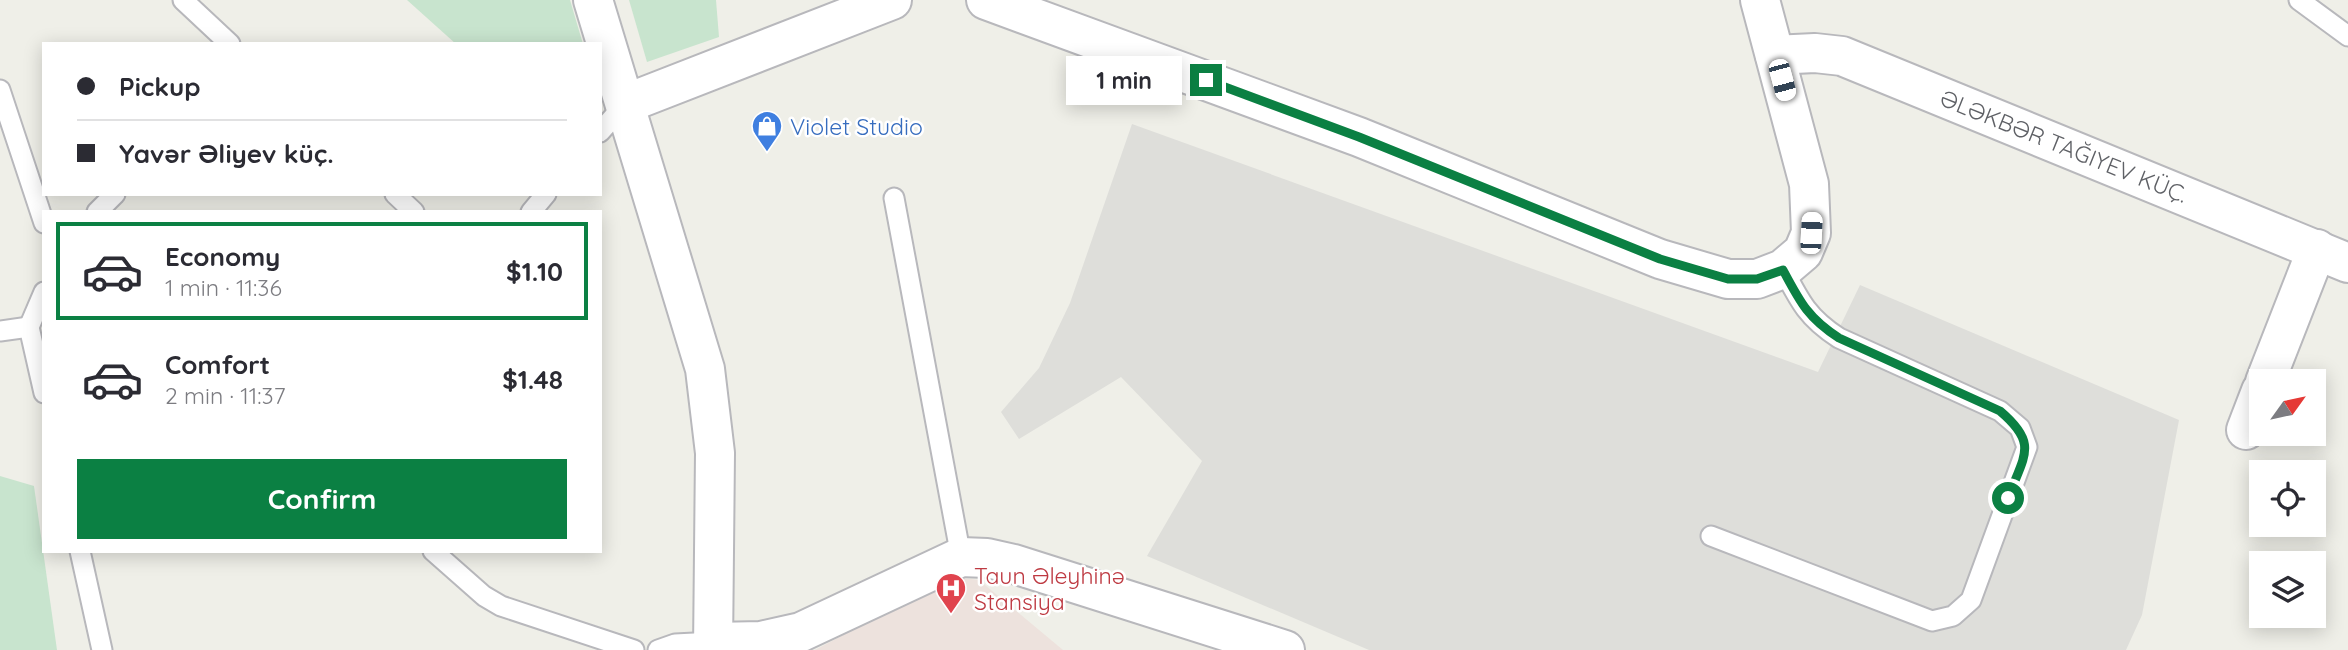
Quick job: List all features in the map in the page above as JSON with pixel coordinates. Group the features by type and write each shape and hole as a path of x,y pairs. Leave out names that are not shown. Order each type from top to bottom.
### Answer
{"street":[{"path":"593,0 705,369 715,453 713,646 761,641 801,632 961,557 987,558 1014,564 1285,650"},
{"path":"625,104 892,0"},
{"path":"986,0 1359,137 1660,259 1728,279 1757,279 1783,270 1803,252 1811,233 1809,184 1760,0"},
{"path":"1775,55 1842,55 2332,256 2272,369"},
{"path":"2246,430 2249,422"}],"lane":[{"path":"183,0 228,42"},
{"path":"2299,0 2348,36"},
{"path":"0,90 42,217"},
{"path":"602,130 625,104"},
{"path":"99,210 113,196"},
{"path":"397,196 412,210"},
{"path":"533,210 544,196"},
{"path":"894,198 961,557"},
{"path":"1711,536 1932,621 1953,616 1971,600 2027,447 2020,428 2000,411 1839,338 1817,324 1803,308 1783,270"},
{"path":"42,297 29,327 42,384"},
{"path":"0,331 29,327"},
{"path":"80,553 102,650"},
{"path":"435,553 484,596 501,606 634,650"},
{"path":"658,650 675,644 713,646"}],"shaded area":[{"path":"1132,124 1818,372 1860,285 2179,420 2142,615 2126,650 1369,650 1147,556 1202,461 1121,377 1019,439 1001,412 1039,368 1070,303"},
{"name":"Taun Əleyhinə Stansiya","path":"952,577 979,580 1063,650 815,650"}],"green space":[{"path":"407,0 570,0 582,42 454,42"},
{"path":"629,0 716,0 719,37 647,62"},
{"path":"0,476 34,486 57,650 0,650"}],"place":[{"name":"Violet Studio","path":"767,153"},
{"name":"Taun Əleyhinə Stansiya","path":"951,615"}],"route":[{"path":"1206,80 1359,137 1660,259 1728,279 1757,279 1783,270 1803,308 1817,324 1839,338 2000,411 2020,428 2027,447 2008,498"}]}
